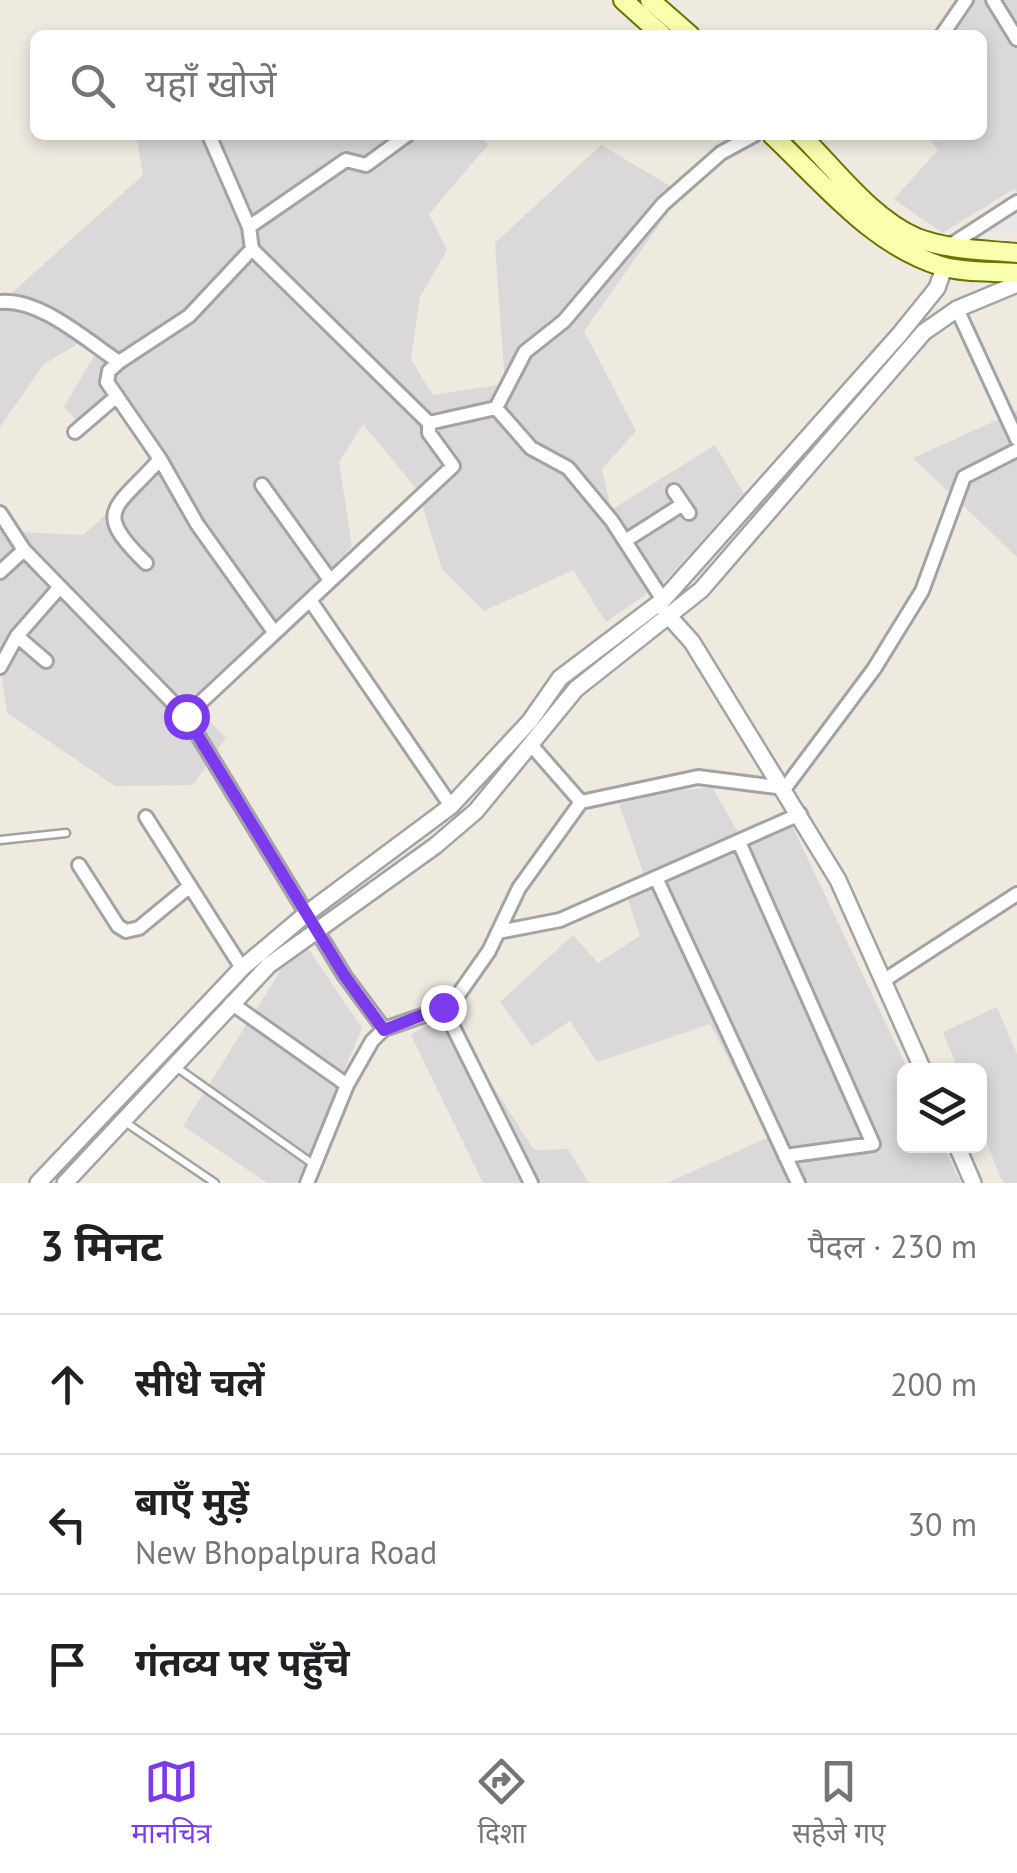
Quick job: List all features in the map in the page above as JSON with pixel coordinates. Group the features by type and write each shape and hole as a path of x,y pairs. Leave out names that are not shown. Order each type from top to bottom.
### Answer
{"main road":[{"path":"623,0 656,30"},
{"path":"650,0 684,30"},
{"path":"777,140 870,229 908,254 944,268 1017,273"},
{"path":"807,140 882,215 916,238 949,246 1017,253"}],"street":[{"path":"945,30 966,0"},
{"path":"992,0 1017,39"},
{"path":"186,716 452,466 429,434 429,423 252,250 249,227 211,140"},
{"path":"249,227 346,160 366,164 400,140"},
{"path":"496,408 525,352 564,321 663,204 722,153 745,140"},
{"path":"949,246 1017,202"},
{"path":"252,250 190,316 119,362 109,371 107,382 160,459 196,524 274,632"},
{"path":"38,1183 242,968 306,914 452,806 530,721 560,678 663,600 899,335 937,288 944,268"},
{"path":"65,1183 231,1003 315,929 435,846 476,811 589,677 668,620 757,529 924,332 957,310 1017,284"},
{"path":"0,302 12,301 45,315 119,362"},
{"path":"957,310 1017,440"},
{"path":"75,432 117,396"},
{"path":"429,423 496,408"},
{"path":"496,408 530,448 568,468 625,541 663,600 668,620 692,642 838,880 920,1063"},
{"path":"785,788 874,669 922,590 964,477 1017,450"},
{"path":"146,563 115,534 112,521 115,508 160,459"},
{"path":"262,485 330,580"},
{"path":"625,541 686,508 674,491"},
{"path":"0,513 24,550 186,716 315,929 384,1030"},
{"path":"0,572 24,550"},
{"path":"0,666 18,636 59,588"},
{"path":"310,600 452,806"},
{"path":"18,636 46,662"},
{"path":"532,746 581,802"},
{"path":"308,1183 347,1085 372,1042 384,1030 443,1007 474,977 519,888 581,802 698,777 785,788"},
{"path":"498,932 560,920 800,814"},
{"path":"146,816 242,968"},
{"path":"739,842 873,1144 784,1156"},
{"path":"79,865 118,926 126,930 139,928 190,886"},
{"path":"657,880 798,1183"},
{"path":"883,981 1017,894"},
{"path":"231,1003 347,1085"},
{"path":"443,1007 532,1183"},
{"path":"960,1153 973,1183"}],"lane":[{"path":"0,840 66,833"},
{"path":"175,1066 314,1164"},
{"path":"124,1122 214,1183"}],"shaded area":[{"path":"972,0 1017,0 1017,192 1014,189 942,233 894,199 938,150 930,140 987,140 987,30 950,30"},
{"path":"137,140 484,140 488,145 429,214 447,250 420,297 411,360 433,395 505,384 495,243 601,145 682,193 584,331 636,431 602,469 611,510 715,445 744,494 665,581 606,622 573,570 484,611 442,569 418,491 363,424 339,462 352,546 304,601 194,705 226,738 193,785 115,786 7,713 0,666 0,531 83,535 154,472 120,399 83,428 64,407 95,354 82,341 43,365 0,427 0,295 5,299 143,175"},
{"path":"1017,209 1017,234 982,231"},
{"path":"1017,411 1017,557 913,458"},
{"path":"712,787 739,834 787,815 905,1063 897,1063 897,1153 946,1153 961,1183 667,1183 769,1137 710,1024 597,1062 570,1021 532,1046 500,1002 573,935 598,963 640,936 625,891 645,877 619,804 667,792"},
{"path":"301,938 362,1028 297,1183 267,1183 183,1126"},
{"path":"997,1007 1017,1054 1017,1183 1005,1183 1000,1177 987,1143 987,1063 955,1063 943,1032"},
{"path":"446,1013 534,1150 568,1149 589,1183 483,1183 411,1035"}],"route":[{"path":"186,716 344,975 384,1030 443,1007"}]}
